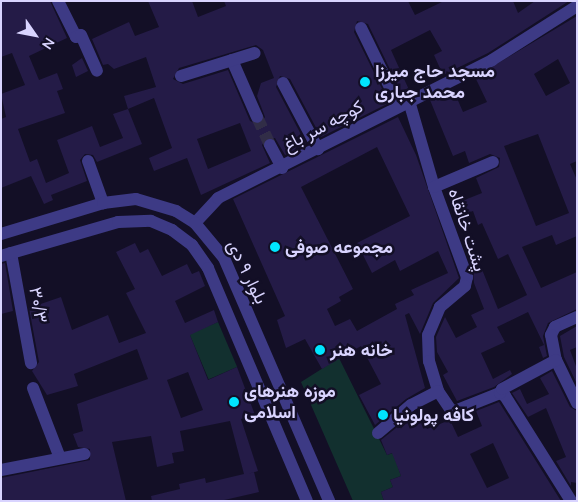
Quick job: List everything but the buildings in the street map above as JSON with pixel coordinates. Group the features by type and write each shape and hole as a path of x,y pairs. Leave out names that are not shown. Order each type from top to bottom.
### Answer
{"street":[{"path":"58,1 76,37 81,35 97,71"},
{"name":"کوچه سر باغ","path":"195,223 218,198 282,168 492,60 577,6"},
{"name":"پشت خانقاه","path":"361,28 404,104 467,283 440,307 428,335 429,361 438,391 452,412 500,393"},
{"path":"181,76 255,53"},
{"path":"232,60 257,116"},
{"path":"283,82 318,149"},
{"path":"270,145 282,168"},
{"path":"88,161 103,203"},
{"path":"434,187 494,162"},
{"name":"بلوار ۹ دی","path":"1,234 103,203 136,200 176,211 195,223 224,258 329,501"},
{"name":"بلوار ۹ دی","path":"6,255 90,228 137,219 172,230 192,246 208,268 307,501"},
{"name":"۳۰/۳","path":"6,255 31,363"},
{"path":"577,318 555,327 551,335 556,360 577,403"},
{"path":"556,360 502,388 500,393 505,396 571,501"},
{"path":"34,388 60,458"},
{"path":"378,433 411,405 438,391"},
{"path":"1,470 84,454"}],"green space":[{"path":"218,322 237,367 209,379 189,334"},
{"path":"339,358 387,455 393,453 401,476 390,480 393,487 381,492 384,501 353,501 301,382"}],"tunnel":[{"path":"257,117 270,145"}],"place":[{"name":"مسجد حاج میرزا محمد جباری","path":"365,82"},
{"name":"مجموعه صوفی","path":"275,247"},
{"name":"خانه هنر","path":"320,350"},
{"name":"موزه هنرهای اسلامی","path":"234,402"},
{"name":"کافه پولونیا","path":"383,415"}]}
